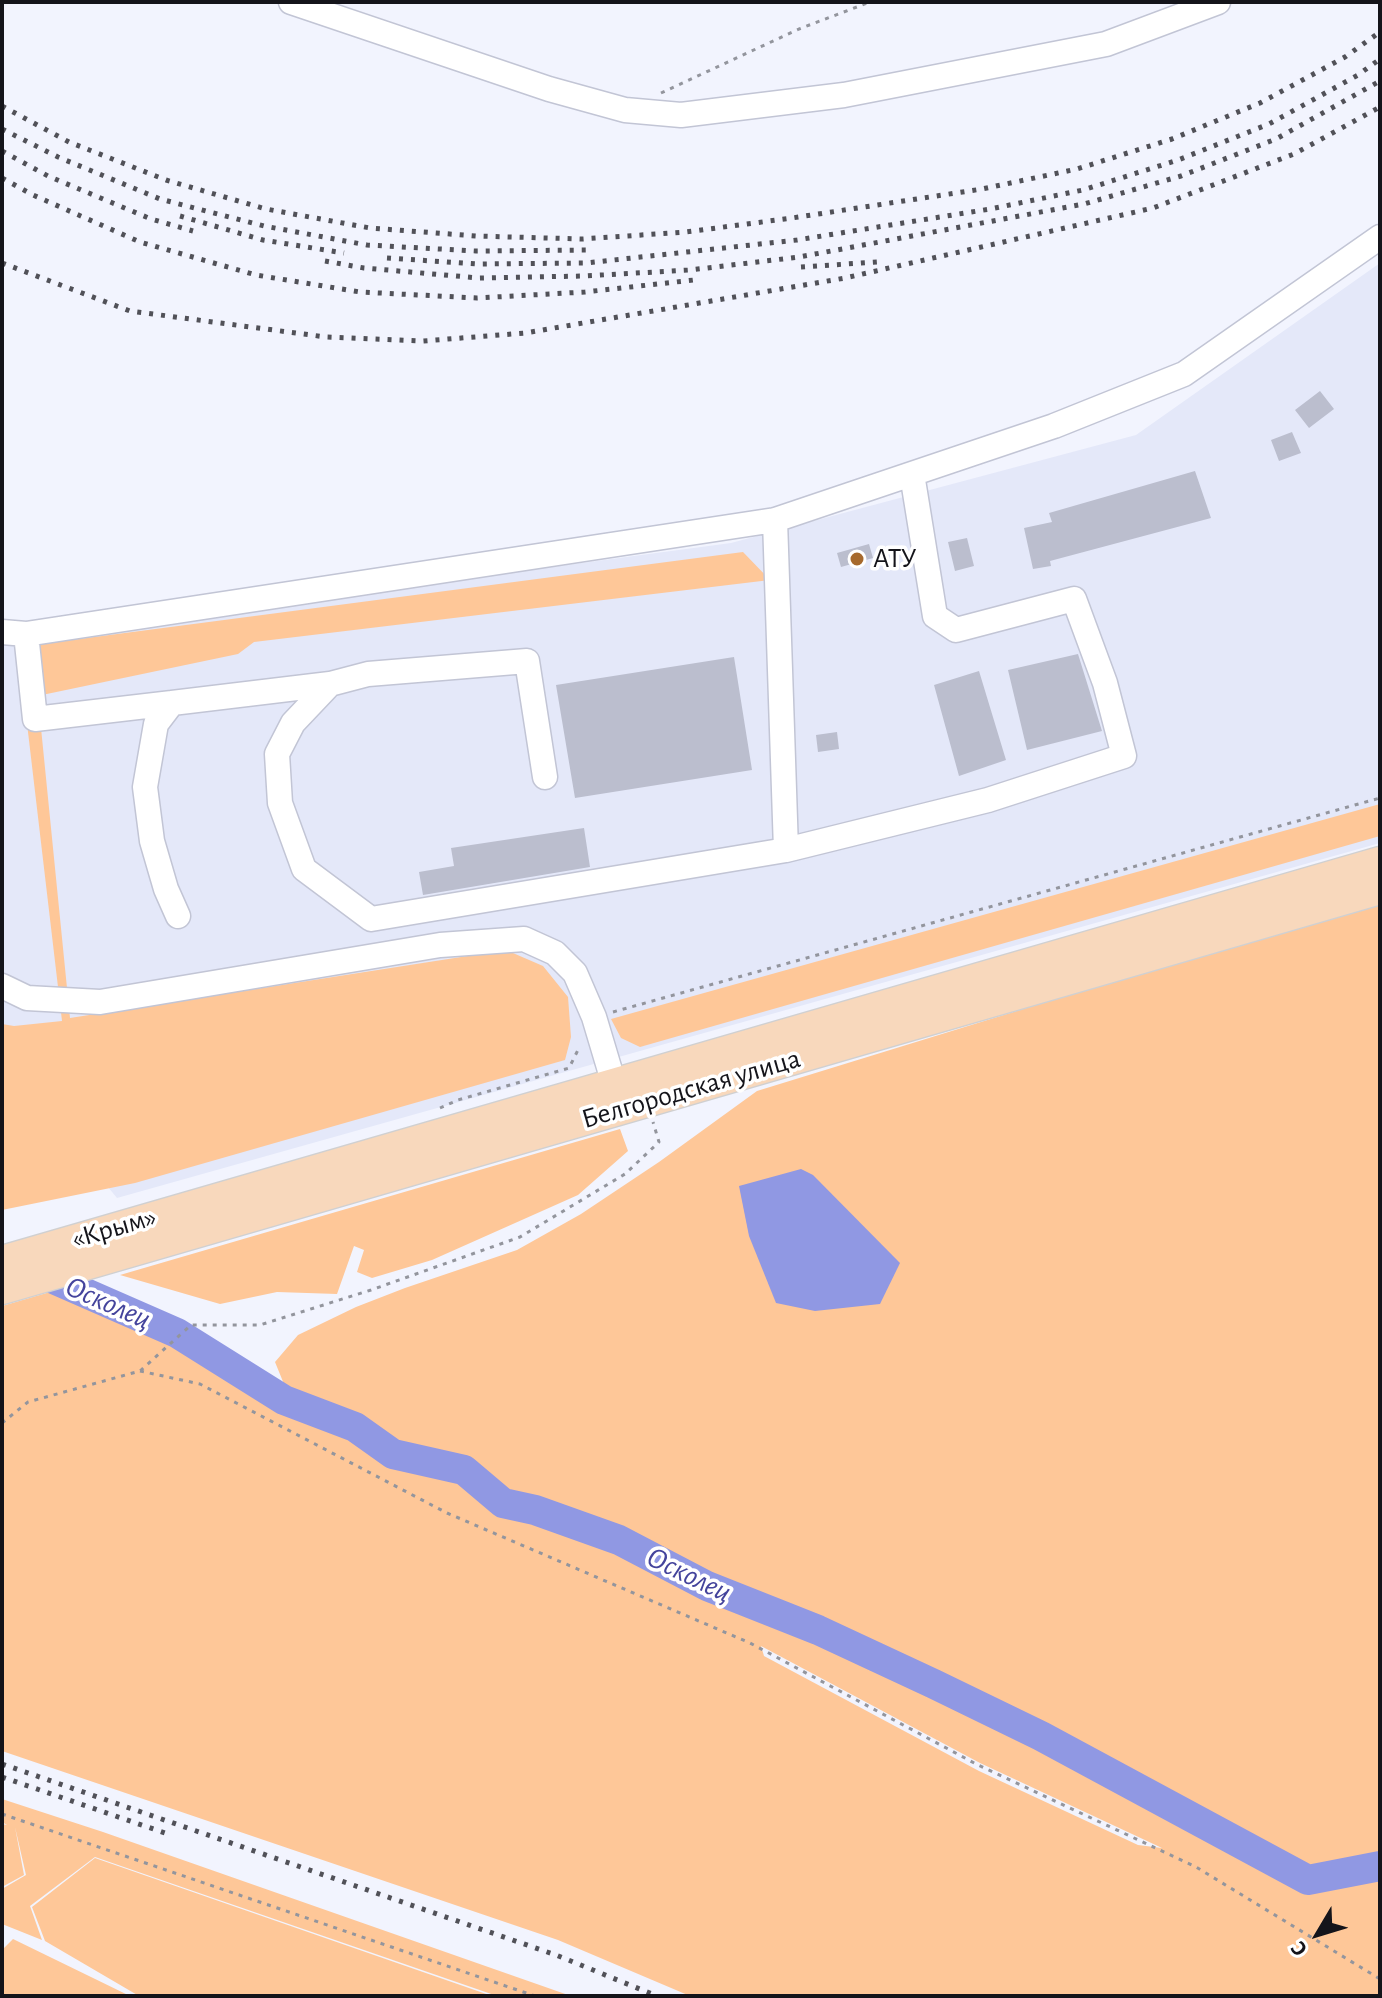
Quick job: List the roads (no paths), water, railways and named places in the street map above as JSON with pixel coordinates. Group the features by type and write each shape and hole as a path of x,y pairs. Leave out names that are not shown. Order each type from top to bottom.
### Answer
{"main road":[{"name":"Белгородская улица","path":"627,1098 1380,862"},
{"name":"Белгородская улица","path":"2,1289 186,1221 1380,889"},
{"name":"«Крым»","path":"2,1261 186,1221"}],"lane":[{"path":"291,2 549,89 625,110 681,115 860,92 1106,44 1218,2"},
{"path":"545,777 527,661 368,674 330,684 35,719 14,633 775,520 1054,426 1184,374 1380,237"},
{"path":"330,684 293,723 277,754 280,803 304,869 371,919 786,850 988,800 1124,756 1105,683 1074,599 956,630 935,616 912,474"},
{"path":"775,520 786,850"},
{"path":"172,703 156,724 145,787 152,841 166,889 178,916"},
{"path":"2,986 27,998 100,1002 440,945 524,939 555,953 575,973 627,1098"}],"water":[{"path":"801,1169 813,1175 900,1263 880,1304 815,1311 776,1303 749,1236 739,1186"}],"waterway":[{"name":"Осколец","path":"33,1270 177,1333 284,1400 355,1427 393,1454 464,1470 503,1503 535,1510 619,1540 707,1586 818,1630 934,1684 1041,1736 1308,1880 1380,1866"}],"railway":[{"path":"2,106 69,142 166,180 266,209 370,228 476,236 582,239 686,232 792,218 982,189 1077,169 1172,139 1260,103 1345,57 1380,32"},
{"path":"387,258 478,264 586,263 797,240 990,209 1083,190 1178,160 1269,124 1358,75 1380,59"},
{"path":"325,261 364,268 479,278 690,270 799,257 1084,204 1181,176 1276,139 1380,81"},
{"path":"2,263 130,311 326,337 423,341 525,333 845,278 1153,208 1294,154 1380,107"},
{"path":"2,129 58,157 160,199 264,226 367,245 476,251 592,250"},
{"path":"2,151 48,176 151,219 193,231"},
{"path":"2,178 140,242 256,275 360,292 477,298 585,292 694,280"},
{"path":"180,216 263,240 344,253"},
{"path":"801,267 877,262"},
{"path":"2,1764 556,1955 657,1996"},
{"path":"2,1777 165,1833"}],"place":[{"name":"АТУ","path":"857,559"}]}
